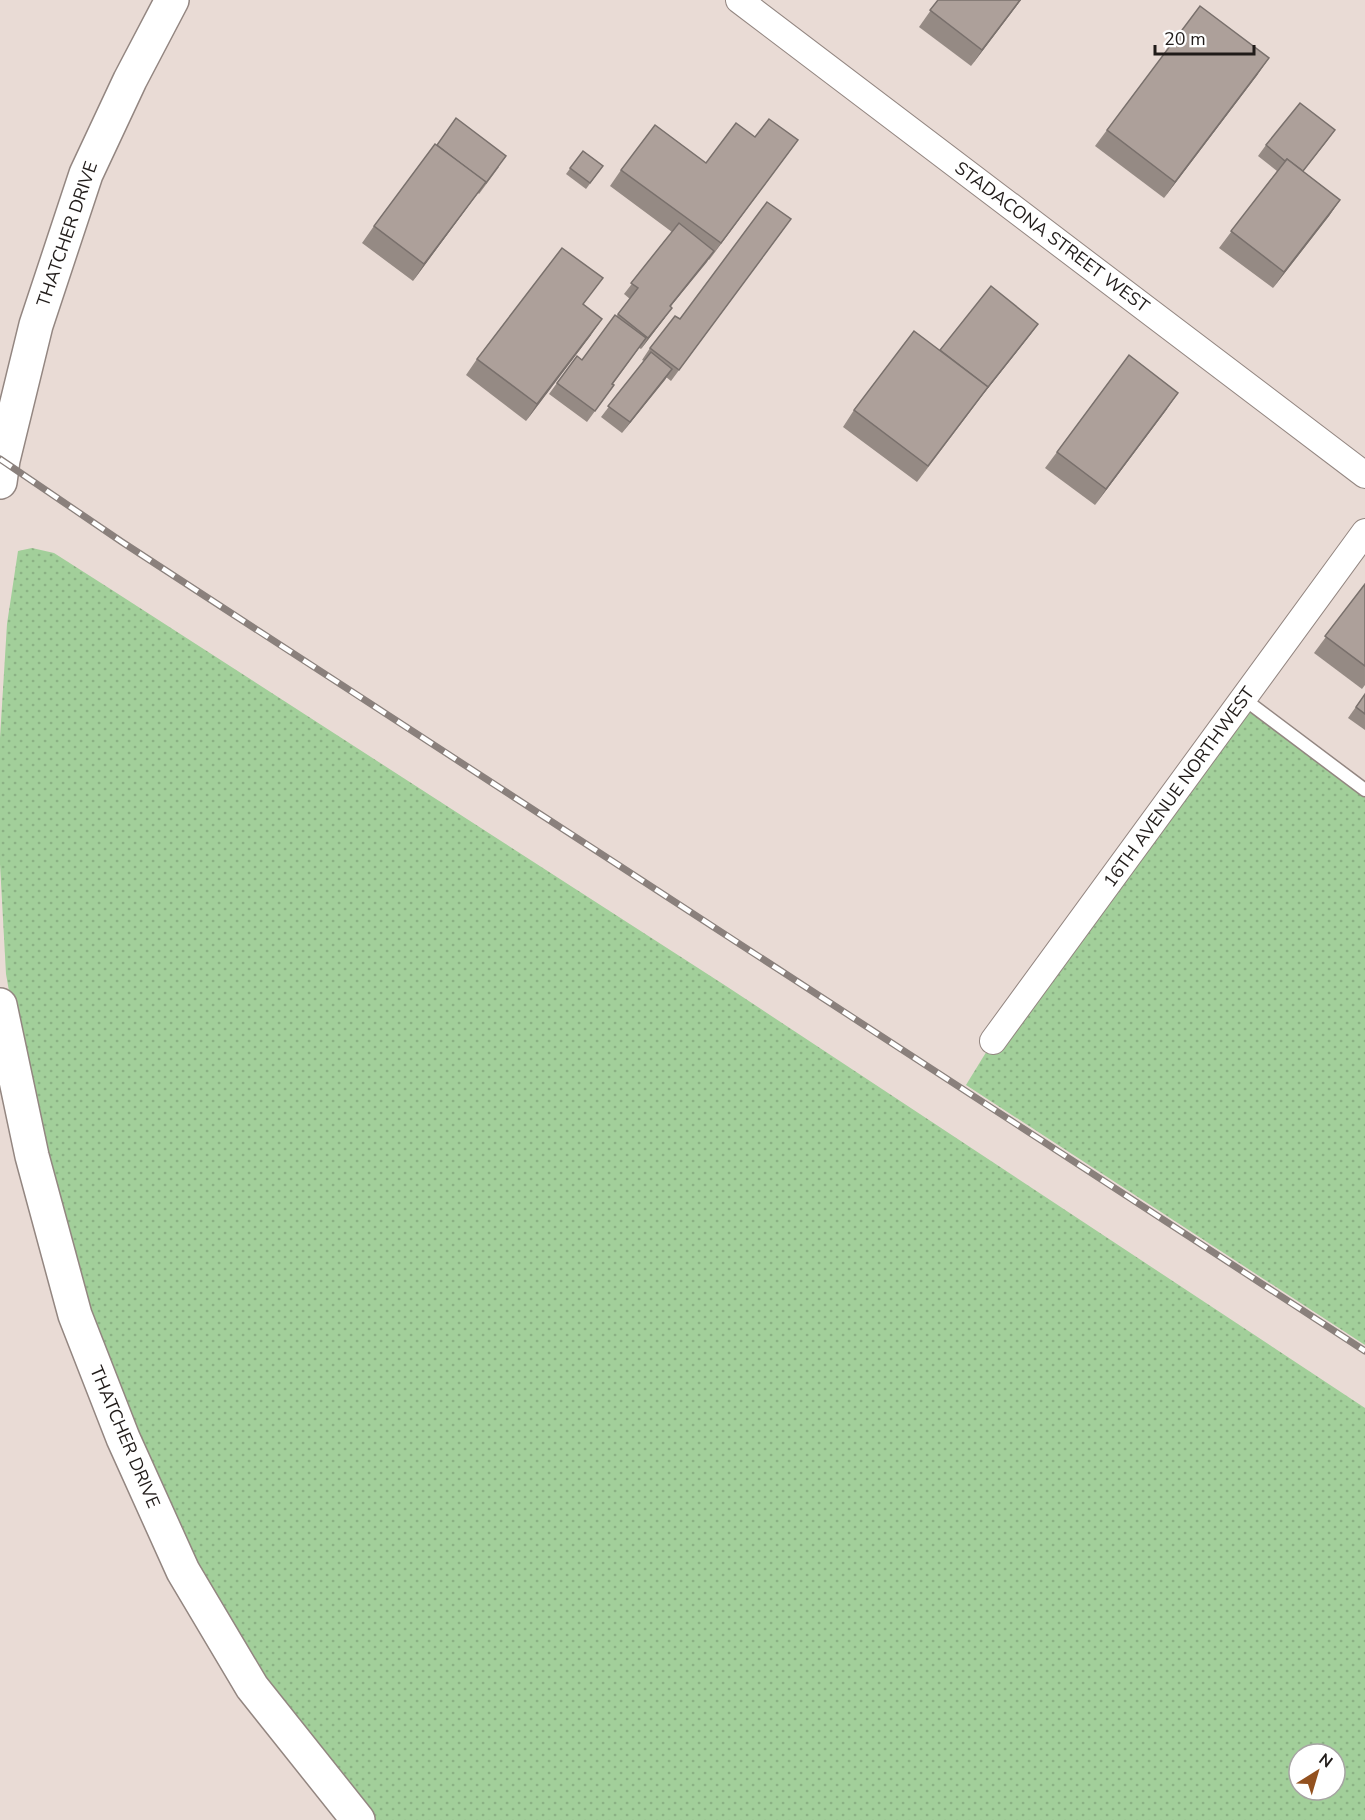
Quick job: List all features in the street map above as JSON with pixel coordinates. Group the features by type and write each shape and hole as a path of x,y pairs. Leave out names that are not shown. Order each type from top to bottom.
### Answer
{"main road":[{"name":"THATCHER DRIVE","path":"0,482 3,460 36,325 86,174 130,80 172,0"},
{"name":"THATCHER DRIVE","path":"0,1005 32,1156 75,1315 123,1438 183,1571 252,1687 358,1820"}],"street":[{"name":"STADACONA STREET WEST","path":"739,0 1365,475"},
{"name":"16TH AVENUE NORTHWEST","path":"993,1041 1365,532"}],"lane":[{"path":"1244,699 1365,790"}],"green space":[{"path":"32,548 54,553 726,986 1365,1408 1365,1820 364,1820 259,1686 142,1464 36,1145 6,974 0,864 0,738 7,624 18,551"},
{"path":"1244,699 1365,790 1365,1345 966,1085 993,1041"}],"building":[{"path":"938,0 1020,0 982,50 930,10"},
{"path":"1200,6 1269,58 1175,182 1107,130"},
{"path":"1300,103 1335,130 1303,171 1287,159 1285,161 1266,145"},
{"path":"456,118 506,156 486,183 437,145"},
{"path":"769,119 798,140 721,243 621,170 655,125 706,163 736,123 755,137"},
{"path":"435,144 486,182 424,264 374,226"},
{"path":"583,151 603,166 590,183 570,168"},
{"path":"1287,159 1340,200 1284,272 1231,231"},
{"path":"767,202 791,219 679,370 650,348 675,316 680,319"},
{"path":"679,223 714,251 670,306 672,308 648,338 618,314 638,288 631,283"},
{"path":"562,248 603,278 583,304 602,319 537,404 477,359"},
{"path":"991,286 1038,324 988,387 940,350"},
{"path":"615,315 646,338 595,411 557,383 577,356 582,360"},
{"path":"914,331 988,387 928,466 854,410"},
{"path":"651,352 672,369 630,422 608,406"},
{"path":"1129,355 1178,393 1106,489 1057,452"},
{"path":"1365,584 1365,666 1325,636"},
{"path":"1365,694 1365,714 1356,707"}],"railway":[{"path":"0,459 122,542 1365,1351"}]}
